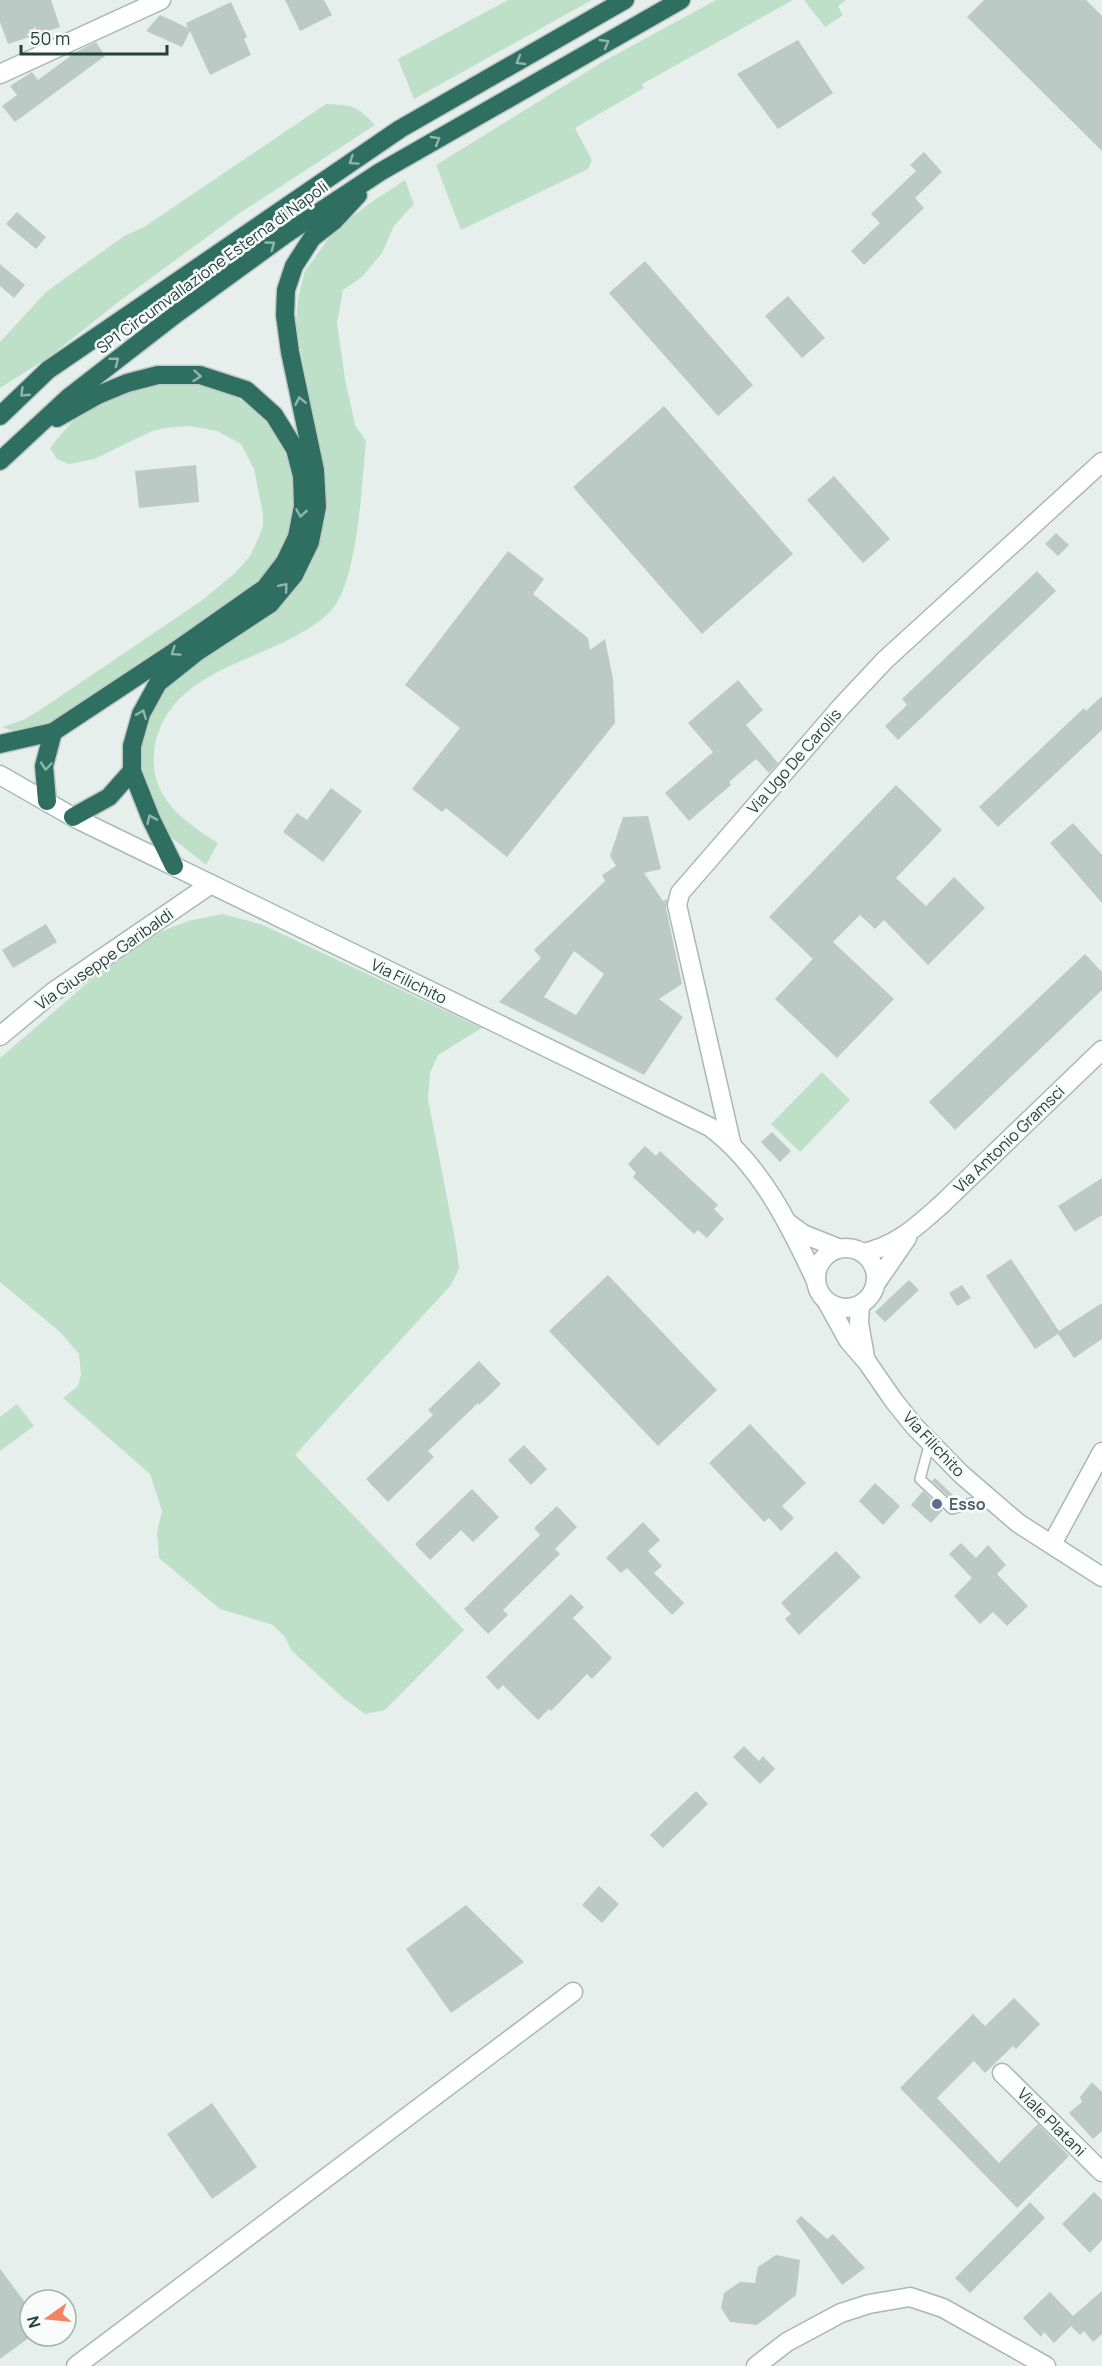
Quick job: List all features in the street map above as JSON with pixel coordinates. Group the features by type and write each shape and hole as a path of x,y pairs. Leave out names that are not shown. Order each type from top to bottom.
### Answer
{"highway":[{"name":"SP1 Circumvallazione Esterna di Napoli","path":"0,416 48,370 400,129 625,0"},
{"name":"SP1 Circumvallazione Esterna di Napoli","path":"0,461 69,397 277,240 380,172 681,0"},
{"path":"174,866 151,819 132,771 132,746 141,714 158,682 197,652 270,604 294,575 310,542 317,507 315,470 290,352 285,315 286,290 294,266 312,238 334,220 380,172"},
{"path":"0,744 53,732 265,588 285,562 297,537 303,506 303,476 295,449 274,415 246,390 200,375 158,375 127,383 98,395 15,446"},
{"path":"47,801 44,766 53,732"},
{"path":"73,817 109,797 132,771"}],"street":[{"path":"0,74 161,0"},
{"name":"Via Ugo De Carolis","path":"731,1142 677,905 680,893 841,707 885,660 1102,462"},
{"name":"Via Filichito","path":"0,775 73,817 710,1127 731,1142 743,1157 787,1222 816,1281"},
{"name":"Via Giuseppe Garibaldi","path":"0,1036 62,986 211,884"},
{"name":"Via Antonio Gramsci","path":"863,1252 891,1245 915,1227 1102,1050"},
{"name":"Via Filichito","path":"787,1222 803,1234 838,1248"},
{"name":"Via Antonio Gramsci","path":"876,1283 915,1227"},
{"path":"838,1248 854,1248 863,1252 874,1265 876,1283 872,1296 860,1305 847,1309 827,1302 819,1291 816,1281 821,1261 828,1253 838,1248"},
{"name":"Via Filichito","path":"827,1302 848,1340 867,1362 894,1401 961,1474 1018,1522 1102,1577"},
{"name":"Via Filichito","path":"860,1305 858,1323 867,1362"},
{"path":"1052,1544 1102,1452"},
{"path":"76,2366 573,1992"},
{"name":"Viale Platani","path":"1002,2073 1102,2172"},
{"path":"760,2363 796,2337 841,2313 869,2304 910,2296 942,2308 1046,2366"}],"lane":[{"path":"930,1442 920,1479 952,1509 989,1498"}],"green space":[{"path":"508,0 592,0 414,99 398,59"},
{"path":"716,0 793,0 642,84 644,88 575,128 592,160 588,169 461,230 436,165 604,61"},
{"path":"804,0 846,0 838,6 843,15 825,27"},
{"path":"326,104 354,107 375,125 237,215 121,300 49,357 0,388 0,342 46,292 124,236 144,227"},
{"path":"405,180 414,204 394,226 382,253 362,277 343,290 337,323 345,379 355,425 366,441 353,556 339,598 330,612 307,629 200,683 178,700 162,723 154,753 154,769 158,784 172,807 182,817 218,843 206,865 172,838 155,816 142,780 139,757 143,727 165,687 185,670 273,611 299,584 310,566 322,527 325,500 322,464 296,323 298,298 305,271 334,231"},
{"path":"185,383 216,389 234,396 253,409 269,426 281,445 294,489 294,512 290,535 279,560 258,585 49,723 20,731 2,727 23,720 40,710 201,601 235,573 250,556 263,526 263,514 254,469 241,444 217,431 190,426 165,428 152,431 94,459 69,464 57,459 50,448 78,416 108,397 140,388"},
{"path":"223,914 263,925 482,1028 438,1055 430,1073 428,1099 459,1269 451,1285 295,1455 464,1630 385,1710 365,1714 342,1697 291,1650 285,1637 273,1625 220,1609 159,1558 157,1532 162,1511 150,1474 63,1398 78,1386 81,1375 79,1354 60,1332 0,1282 0,1058 98,974 155,934 188,921"},
{"path":"822,1072 850,1100 800,1152 771,1124"},
{"path":"17,1404 34,1426 0,1451 0,1417"}],"building":[{"path":"0,0 51,0 60,27 8,44 0,22"},
{"path":"285,0 324,0 332,15 300,31"},
{"path":"984,0 1086,0 1102,16 1102,151 967,17"},
{"path":"231,2 247,37 244,39 251,55 210,75 190,31 182,47 146,31 160,15 188,28 186,23"},
{"path":"798,40 833,93 778,129 737,74"},
{"path":"96,42 105,56 15,122 2,106 17,95 10,86 32,72 38,80 76,52"},
{"path":"924,152 942,172 915,198 924,208 864,265 851,251 880,223 871,214 916,171 910,165"},
{"path":"17,212 46,237 36,249 6,224"},
{"path":"645,261 753,385 718,416 609,293"},
{"path":"0,264 25,285 14,298 0,286"},
{"path":"788,296 825,338 802,358 765,316"},
{"path":"664,406 793,554 702,634 573,487"},
{"path":"196,465 199,502 139,508 135,471"},
{"path":"834,476 890,539 863,563 807,500"},
{"path":"1056,533 1069,545 1058,556 1045,544"},
{"path":"508,551 544,579 533,594 588,638 590,650 605,639 613,679 615,723 507,857 446,808 442,812 412,789 460,728 405,685"},
{"path":"1037,571 1056,591 898,740 885,726 907,705 902,699"},
{"path":"738,680 763,710 746,725 778,763 769,773 756,759 729,782 731,785 689,821 665,793 713,752 688,723"},
{"path":"1102,696 1102,730 998,827 979,807 1084,708 1086,711"},
{"path":"896,785 942,830 896,878 926,906 954,877 985,908 928,965 884,920 875,929 860,915 833,942 894,999 837,1058 775,999 813,959 769,917"},
{"path":"331,788 362,811 323,862 283,832 297,813 307,820"},
{"path":"648,816 661,869 644,873 663,901 667,899 666,908 682,984 659,999 683,1017 644,1075 499,1002 541,958 534,950 605,881 602,875 616,866 610,856 623,817","holes":["574,951 604,974 576,1015 544,997"]},
{"path":"1073,823 1102,855 1102,903 1050,843"},
{"path":"46,924 57,942 13,968 2,950"},
{"path":"1085,954 1102,972 1102,990 955,1130 929,1102"},
{"path":"772,1132 791,1151 780,1162 761,1142"},
{"path":"645,1146 656,1156 660,1151 718,1205 714,1209 724,1219 707,1238 698,1230 694,1234 633,1177 636,1173 628,1164"},
{"path":"1102,1178 1102,1215 1075,1232 1058,1206"},
{"path":"1011,1259 1059,1331 1102,1303 1102,1339 1074,1358 1058,1334 1035,1349 986,1276"},
{"path":"608,1275 717,1390 658,1446 549,1331"},
{"path":"909,1280 919,1290 885,1322 875,1312"},
{"path":"962,1285 971,1298 957,1306 949,1293"},
{"path":"479,1361 501,1384 428,1451 434,1457 388,1502 366,1479 433,1415 428,1410"},
{"path":"750,1424 806,1483 782,1506 794,1518 781,1531 769,1518 764,1522 709,1463"},
{"path":"524,1445 547,1469 531,1485 508,1460"},
{"path":"935,1478 955,1497 952,1500 932,1481"},
{"path":"875,1483 900,1506 883,1525 859,1501"},
{"path":"472,1489 499,1517 473,1542 461,1530 430,1560 415,1544"},
{"path":"923,1491 943,1510 931,1523 911,1505"},
{"path":"557,1506 577,1527 555,1549 560,1554 503,1610 508,1615 488,1634 464,1609 540,1535 534,1528"},
{"path":"643,1522 660,1540 648,1551 662,1566 654,1573 684,1603 672,1615 627,1568 621,1573 606,1558"},
{"path":"961,1543 976,1558 988,1545 1006,1565 997,1574 1028,1606 1007,1626 993,1612 980,1624 954,1596 972,1578 949,1554"},
{"path":"836,1551 861,1577 799,1635 785,1619 791,1614 781,1603"},
{"path":"571,1594 584,1607 573,1618 612,1658 592,1679 587,1674 551,1711 549,1709 538,1720 503,1685 498,1690 486,1677"},
{"path":"744,1746 759,1761 763,1756 775,1769 760,1784 733,1757"},
{"path":"696,1791 708,1804 663,1848 650,1835"},
{"path":"599,1886 619,1904 602,1923 582,1905"},
{"path":"466,1905 524,1962 451,2013 406,1949"},
{"path":"1014,1998 1040,2024 1016,2049 1013,2046 985,2073 974,2061 937,2098 999,2163 1038,2124 1069,2156 1017,2208 900,2088 973,2014 985,2026"},
{"path":"1092,2082 1102,2092 1102,2131 1093,2139 1069,2113 1082,2102 1080,2097"},
{"path":"212,2103 257,2167 212,2199 167,2134"},
{"path":"1094,2192 1102,2200 1102,2240 1090,2253 1062,2224"},
{"path":"1030,2202 1045,2218 970,2293 955,2278"},
{"path":"801,2216 827,2239 833,2234 865,2268 842,2285 796,2221"},
{"path":"776,2255 800,2260 796,2295 757,2325 730,2322 721,2308 724,2293 740,2282 755,2283 758,2267"},
{"path":"0,2269 18,2293 18,2346 0,2359"},
{"path":"1102,2291 1102,2334 1093,2342 1084,2331 1080,2335 1071,2326 1054,2343 1044,2332 1041,2337 1023,2318 1050,2292 1073,2316"}],"place":[{"name":"Esso","path":"937,1504"}]}
